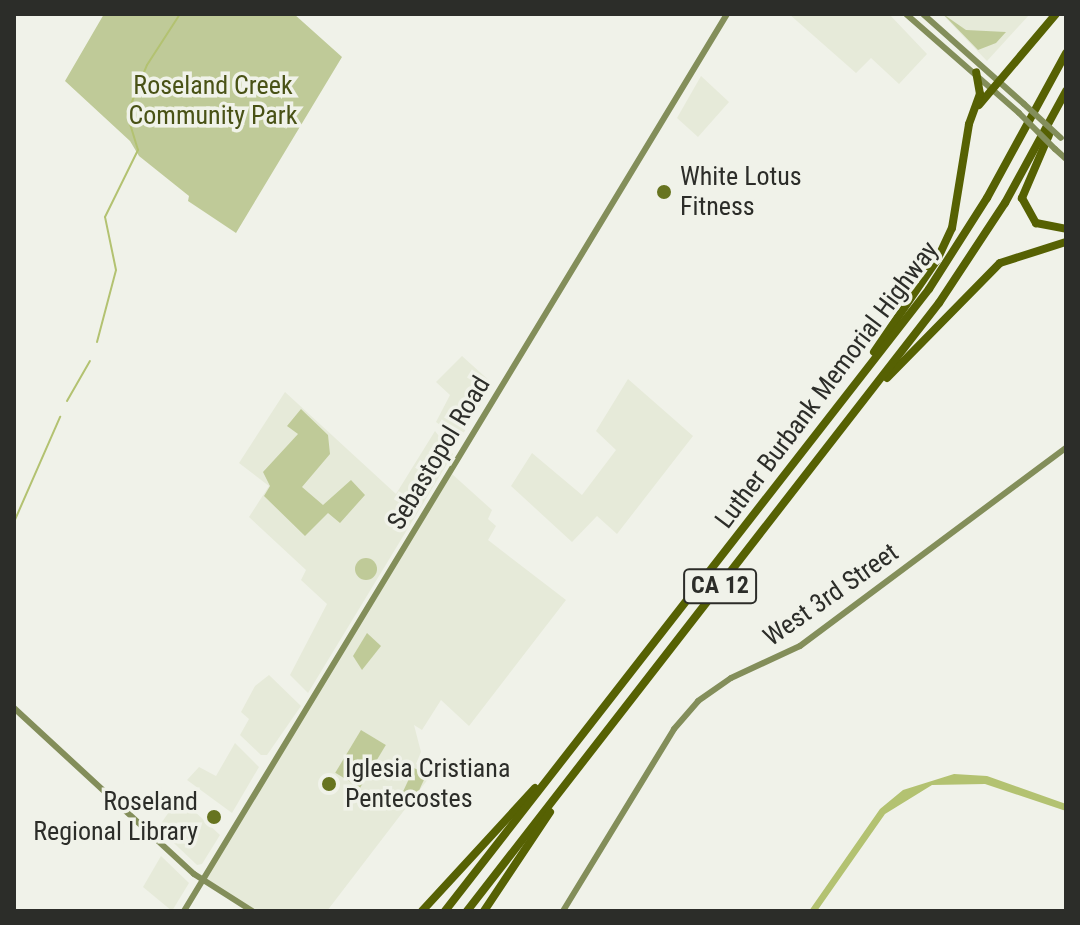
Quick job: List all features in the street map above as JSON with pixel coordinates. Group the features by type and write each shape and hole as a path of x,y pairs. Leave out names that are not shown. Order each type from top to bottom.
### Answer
{"highway":[{"path":"967,145 976,111 1056,14"},
{"name":"Luther Burbank Memorial Highway","path":"445,911 844,399 958,246 1066,53"},
{"path":"844,399 945,245 959,201 967,145 980,92 976,72"},
{"path":"1066,92 1022,198 1036,223 1066,229"},
{"name":"Luther Burbank Memorial Highway","path":"467,911 866,398 970,259 1066,92"},
{"path":"866,398 1000,263 1066,242"},
{"path":"422,911 562,762"},
{"path":"484,911 573,774"}],"main road":[{"name":"Sebastopol Road","path":"184,911 345,651 727,14"},
{"path":"906,14 976,72 1024,104 1063,140"},
{"path":"923,14 996,84 1019,113 1066,159"},
{"name":"West 3rd Street","path":"563,911 674,729 698,701 731,678 800,646 1066,448"},
{"path":"14,708 201,880 252,911"}],"shaded area":[{"path":"789,14 889,14 927,54 899,84 871,58 856,73"},
{"path":"942,14 1030,14 987,61"},
{"path":"701,76 729,102 698,137 677,118"},
{"path":"462,356 493,384 463,434 454,435 436,422 450,395 436,382"},
{"path":"628,379 693,436 617,534 597,516 572,542 511,486 532,453 582,495 616,450 596,431"},
{"path":"285,392 396,494 435,431 453,454 308,693 290,675 327,604 301,580 306,570 249,517 269,486 239,463"},
{"path":"452,474 492,510 488,519 496,526 488,540 566,600 469,726 441,700 422,730 414,725 421,752 416,764 435,770 327,911 254,911 203,878"},
{"path":"269,675 301,706 267,755 261,755 240,735 249,719 241,712 255,686"},
{"path":"235,743 259,767 232,813 187,780 199,767 216,776"},
{"path":"954,774 987,776 1066,804 1066,811 985,784 932,785 885,814 817,911 809,911 880,809 903,790"},
{"path":"179,797 220,835 202,864 197,865 158,828"},
{"path":"161,856 189,883 172,911 143,887"}],"green space":[{"name":"Roseland Creek Community Park","path":"104,14 294,14 342,57 236,233 188,201 189,196 139,156 130,141 65,81"},
{"path":"943,14 966,30 1006,32 996,43 978,50"},
{"path":"301,409 328,435 330,454 302,487 323,505 351,480 365,495 340,523 328,513 305,536 264,496 270,486 263,472 298,434 287,426"},
{"path":"366,558 374,561 377,569 374,577 366,580 358,577 355,569 358,561"},
{"path":"367,633 381,646 362,670 353,656"},
{"path":"361,730 386,745 360,788 335,773"},
{"path":"414,768 427,774 415,798 403,792"}],"waterway":[{"path":"97,342 116,270 105,217 138,150 127,114 147,65 180,14"},
{"path":"67,401 90,361"},
{"path":"14,522 60,417"}],"place":[{"name":"White Lotus Fitness","path":"664,192"},
{"name":"Iglesia Cristiana Pentecostes","path":"329,784"},
{"name":"Roseland Regional Library","path":"214,817"}]}
